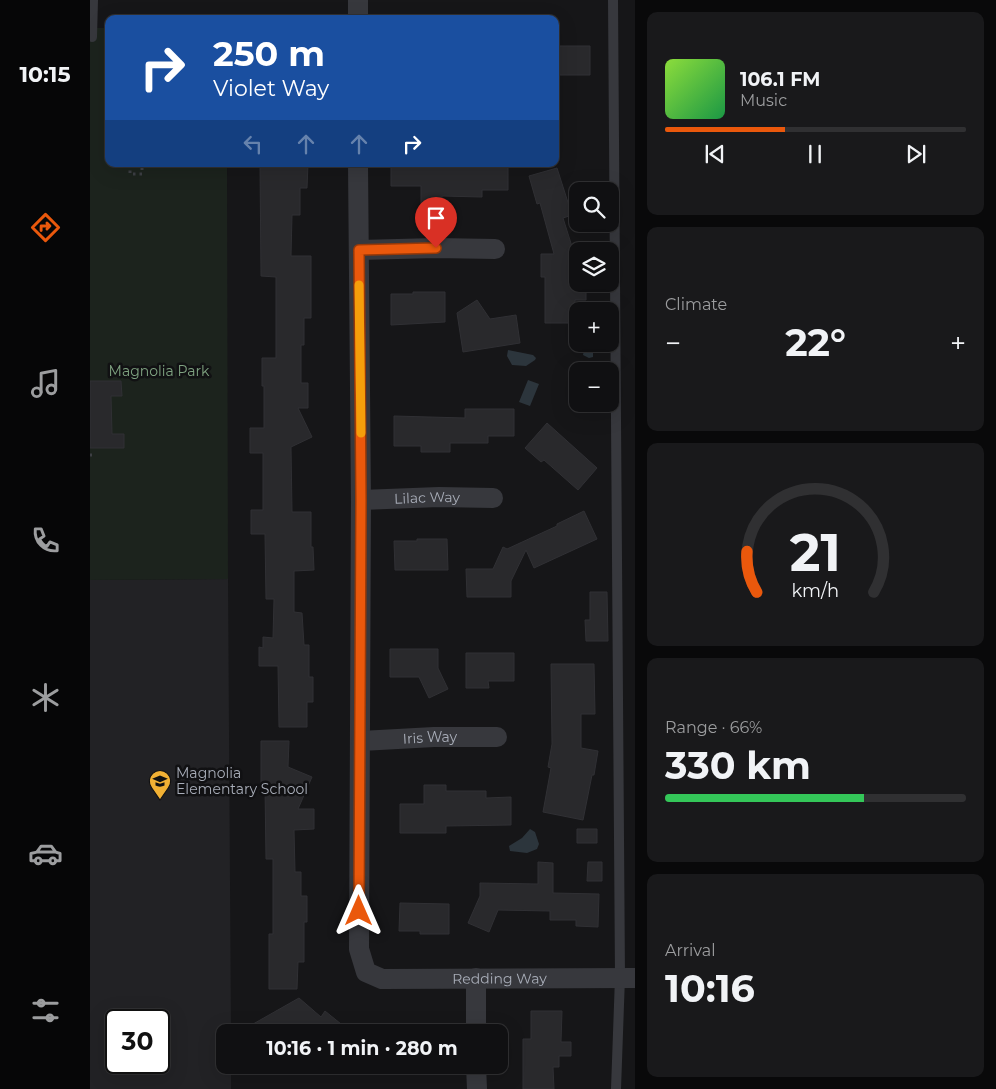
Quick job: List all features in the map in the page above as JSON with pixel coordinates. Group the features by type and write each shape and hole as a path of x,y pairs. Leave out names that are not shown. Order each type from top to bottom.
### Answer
{"street":[{"path":"358,0 358,15"},
{"path":"358,167 361,741"},
{"path":"359,250 495,249"},
{"name":"Lilac Way","path":"361,500 439,497 493,498"},
{"name":"Iris Way","path":"361,741 434,737 497,737"},
{"name":"Redding Way","path":"361,741 359,949 366,972 382,979 628,978"},
{"path":"476,978 476,1024"},
{"path":"476,1074 476,1089"}],"lane":[{"path":"92,37 93,0"},
{"path":"614,0 628,978 616,1089"}],"path":[{"path":"130,167 130,174 142,174 142,167"}],"shaded area":[{"path":"508,350 533,355 536,358 526,366 512,365 507,356"},
{"path":"584,352 593,352 593,357 589,358 583,355"},
{"path":"528,380 539,384 530,406 519,402"},
{"name":"Magnolia Elementary School","path":"228,579 231,1024 216,1024 216,1074 231,1074 231,1089 90,1089 90,580"},
{"path":"530,829 535,832 539,844 537,849 527,853 510,851 509,846 522,838"}],"green space":[{"name":"Magnolia Park","path":"90,28 105,28 105,167 227,167 228,579 90,580"}],"building":[{"path":"559,46 590,46 590,75 559,75"},
{"path":"260,167 308,167 307,188 300,188 300,215 292,215 291,256 311,256 311,318 304,318 304,345 301,345 301,383 308,383 308,408 298,408 312,437 291,447 292,512 311,512 311,547 313,547 314,570 294,571 294,612 302,613 304,645 309,645 309,677 313,677 313,702 307,702 307,727 279,727 278,666 259,666 259,647 263,648 263,637 273,638 274,599 266,599 265,534 251,534 251,510 263,510 263,453 250,453 250,428 264,428 262,358 276,358 276,277 261,276"},
{"path":"391,167 508,167 508,190 482,190 482,197 442,196 442,203 421,203 421,186 391,186"},
{"path":"557,168 569,206 569,216 563,218 571,242 569,242 569,292 586,292 586,300 569,302 569,323 545,323 545,277 541,277 541,254 554,254 540,203 537,204 529,176"},
{"path":"413,292 445,292 445,322 391,325 391,294 413,294"},
{"path":"477,300 490,319 516,315 520,343 463,352 457,313"},
{"path":"90,381 121,381 122,396 111,396 112,434 124,434 124,448 90,448"},
{"path":"465,409 514,409 514,436 488,436 488,443 450,443 450,452 421,452 421,446 394,446 394,416 465,418"},
{"path":"547,423 597,468 578,490 544,460 541,462 525,448"},
{"path":"584,511 597,539 534,568 526,550 511,581 511,597 467,597 466,569 493,569 503,547 507,549 557,526 557,524"},
{"path":"417,539 447,539 448,570 395,570 394,541 417,541"},
{"path":"590,592 607,592 608,641 586,641 585,620 590,620"},
{"path":"390,649 438,649 438,668 448,689 429,698 419,677 390,677"},
{"path":"466,653 514,653 514,681 488,681 489,688 466,688"},
{"path":"551,664 594,664 595,714 581,714 581,748 598,751 583,820 543,812 551,768 548,767 552,744"},
{"path":"261,741 289,741 288,767 312,777 298,809 314,809 314,829 294,830 295,872 301,872 301,896 307,896 307,922 304,922 304,962 298,962 297,989 269,989 269,934 273,934 273,859 266,859 265,786 261,786"},
{"path":"424,785 446,785 446,791 486,791 486,798 511,797 511,825 446,826 446,833 400,833 400,804 424,804"},
{"path":"577,829 597,829 597,843 577,843"},
{"path":"538,862 553,863 553,893 599,894 598,927 576,926 576,920 550,920 550,911 498,910 489,932 468,923 480,896 480,883 538,884"},
{"path":"588,862 602,862 602,881 587,881"},
{"path":"400,903 449,904 449,934 420,934 420,931 399,931"},
{"path":"299,998 321,1017 325,1011 341,1024 253,1024"},
{"path":"531,1011 562,1011 561,1042 571,1042 571,1056 559,1056 559,1067 553,1067 554,1089 523,1089 523,1039 531,1039"}],"slow traffic":[{"path":"359,285 361,433"}],"place":[{"name":"Magnolia Elementary School","path":"160,800"}],"route":[{"path":"359,911 361,632 359,250 436,248"}]}
